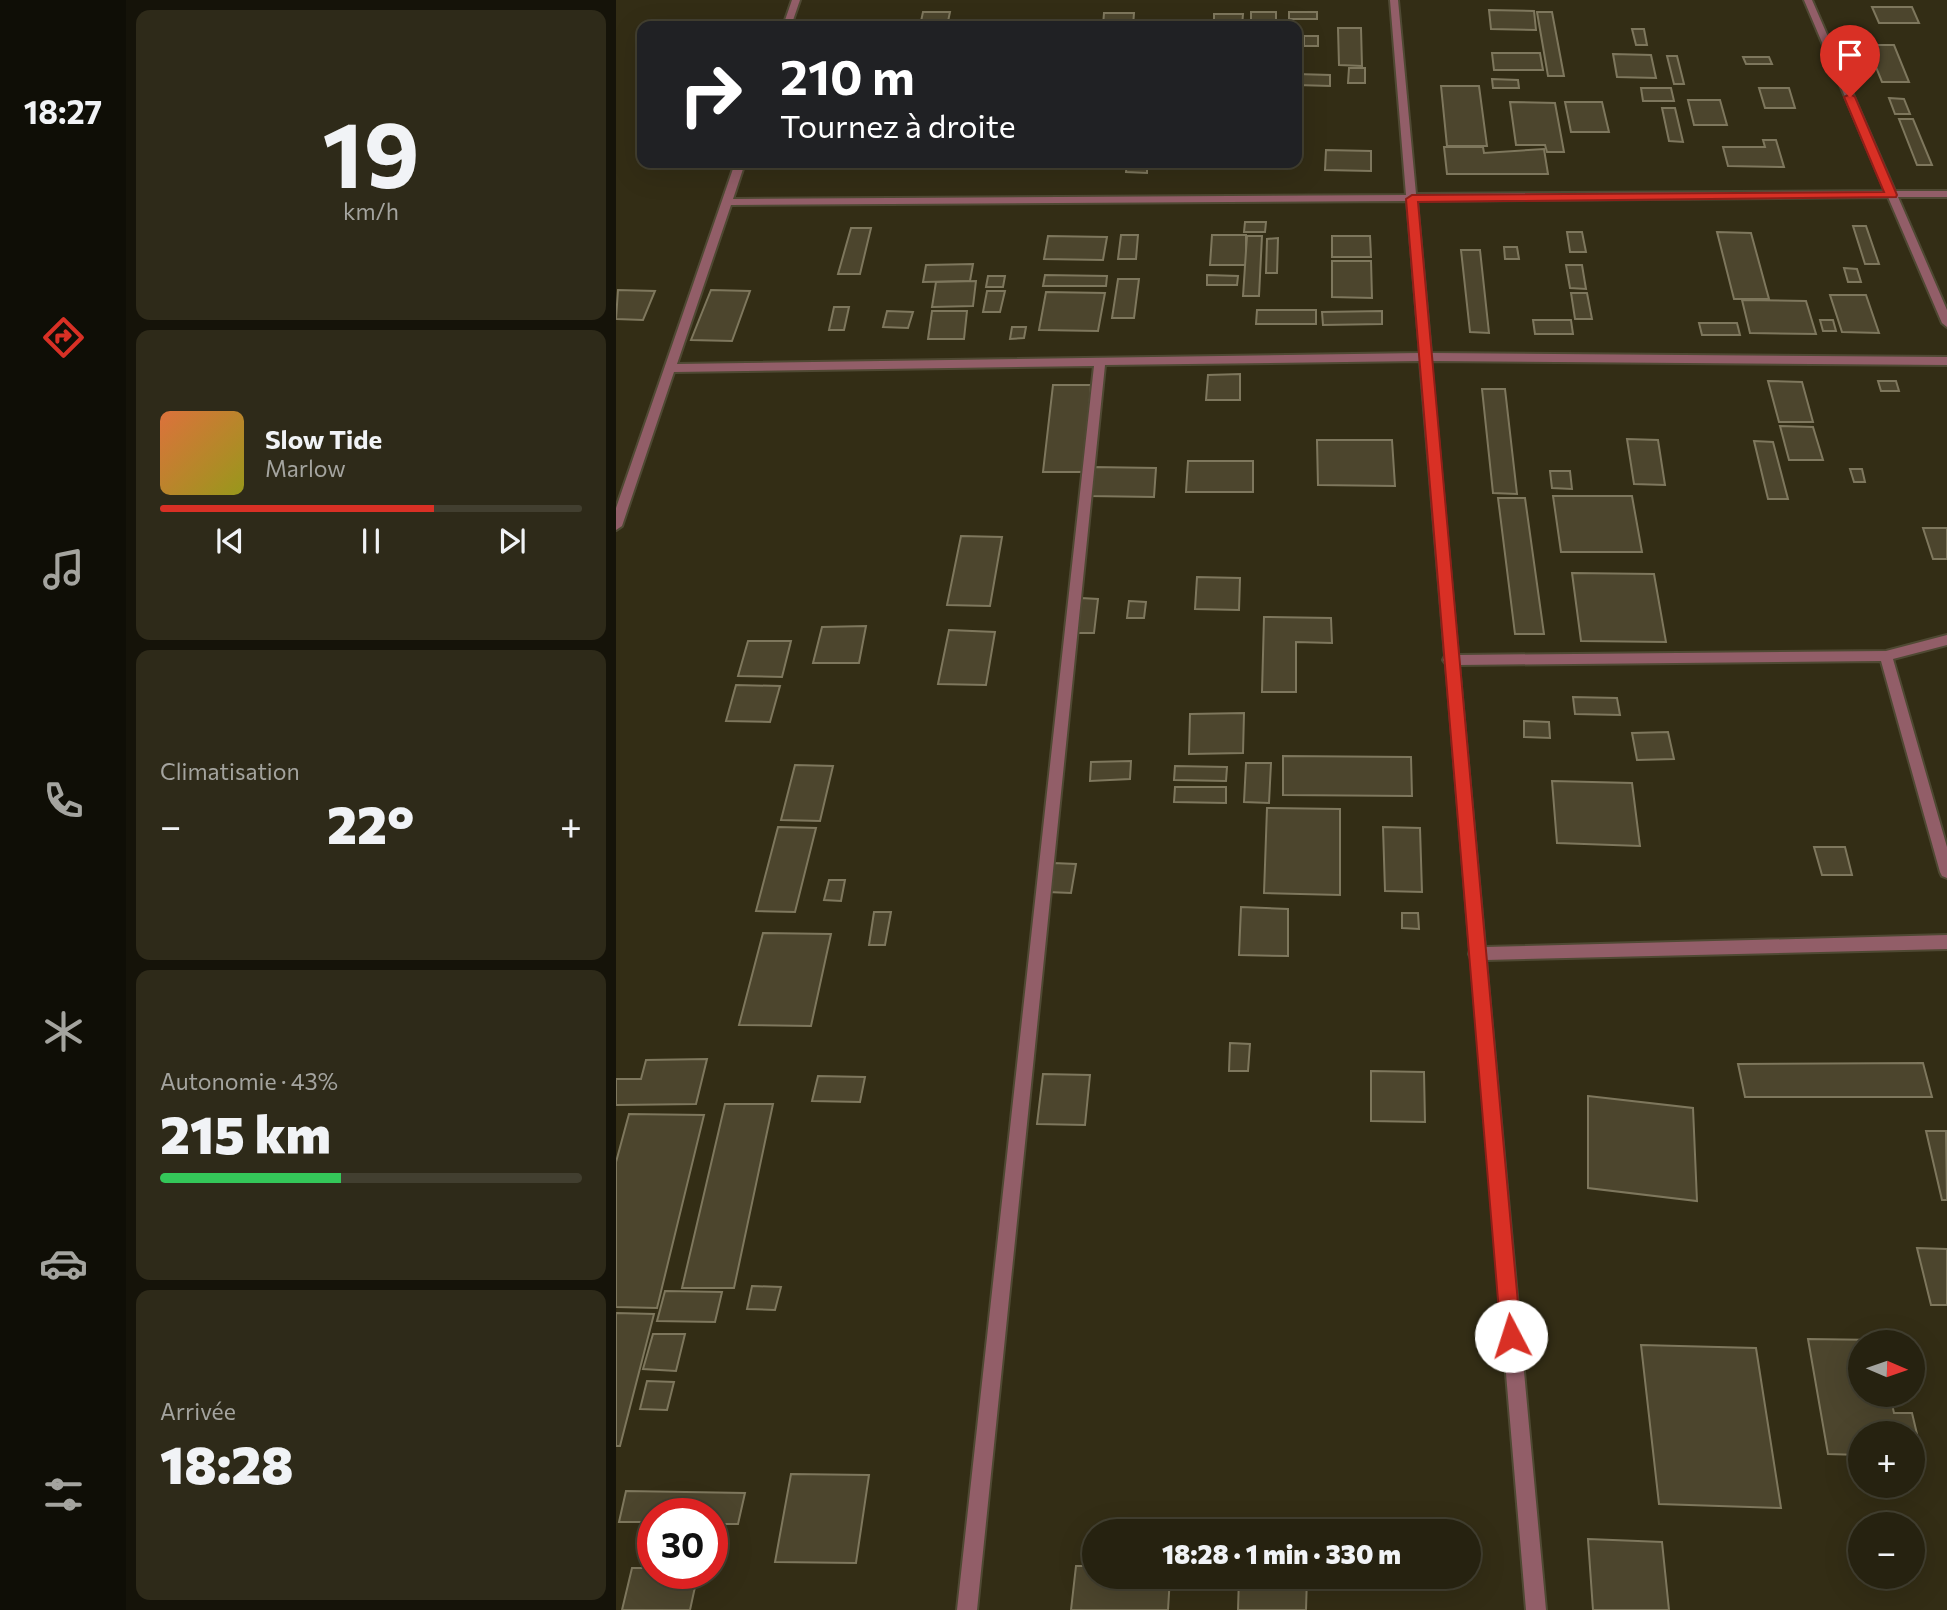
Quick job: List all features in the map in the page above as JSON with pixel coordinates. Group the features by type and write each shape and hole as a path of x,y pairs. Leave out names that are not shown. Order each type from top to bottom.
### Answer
{"street":[{"path":"789,21 796,0"},
{"path":"1394,0 1450,660 1536,1610"},
{"path":"1808,0 1947,323"},
{"path":"616,526 738,168"},
{"path":"727,202 1947,194"},
{"path":"670,369 1426,357 1947,361"},
{"path":"967,1610 1100,361"},
{"path":"1450,660 1886,656 1947,640"},
{"path":"1886,656 1947,872"},
{"path":"1476,954 1947,942"}],"building":[{"path":"1872,7 1912,7 1919,23 1879,23"},
{"path":"1489,10 1534,11 1536,30 1491,29"},
{"path":"923,12 950,12 948,21 921,21"},
{"path":"1251,12 1276,12 1276,21 1251,21"},
{"path":"1289,12 1317,12 1317,19 1289,19"},
{"path":"1537,12 1552,12 1564,76 1548,76"},
{"path":"1104,13 1134,13 1133,21 1103,21"},
{"path":"1214,14 1243,14 1242,21 1214,21"},
{"path":"1338,28 1361,28 1362,66 1339,65"},
{"path":"1632,29 1644,29 1647,45 1636,45"},
{"path":"1304,36 1318,36 1318,46 1304,46"},
{"path":"1867,45 1894,45 1909,82 1882,82"},
{"path":"1492,53 1540,53 1543,70 1494,70"},
{"path":"1613,54 1651,55 1656,78 1617,77"},
{"path":"1667,56 1677,56 1684,84 1674,84"},
{"path":"1743,57 1769,57 1772,64 1746,64"},
{"path":"1349,68 1365,68 1365,83 1348,83"},
{"path":"1302,74 1330,75 1330,86 1302,85"},
{"path":"1492,79 1518,80 1519,88 1493,88"},
{"path":"1441,86 1479,86 1487,146 1447,146"},
{"path":"1641,88 1671,88 1674,101 1643,101"},
{"path":"1759,88 1789,88 1795,108 1765,108"},
{"path":"1889,98 1904,99 1910,114 1895,114"},
{"path":"1688,100 1720,100 1727,125 1694,125"},
{"path":"1510,102 1555,103 1564,152 1547,152 1545,145 1516,145"},
{"path":"1565,102 1602,102 1609,132 1571,132"},
{"path":"1662,108 1675,108 1683,142 1669,141"},
{"path":"1899,119 1913,119 1932,165 1917,165"},
{"path":"1763,140 1776,140 1784,167 1728,166 1723,147 1765,147"},
{"path":"1444,147 1483,147 1484,153 1544,149 1548,174 1447,174"},
{"path":"1326,150 1371,151 1371,171 1325,170"},
{"path":"1126,168 1147,168 1147,173 1126,172"},
{"path":"1245,222 1266,222 1265,232 1244,232"},
{"path":"1853,226 1866,226 1879,264 1865,264"},
{"path":"851,228 871,228 860,274 838,274"},
{"path":"1567,232 1582,232 1586,252 1570,252"},
{"path":"1717,232 1751,233 1769,299 1734,299"},
{"path":"1121,235 1138,235 1136,259 1118,259"},
{"path":"1212,235 1246,235 1246,265 1210,265"},
{"path":"1048,236 1107,237 1103,260 1044,259"},
{"path":"1247,236 1262,236 1259,296 1243,296"},
{"path":"1332,236 1370,236 1371,257 1332,257"},
{"path":"1278,238 1277,273 1266,273 1267,239"},
{"path":"1504,247 1517,247 1519,259 1505,259"},
{"path":"1461,250 1480,250 1489,333 1470,332"},
{"path":"1332,261 1371,261 1372,298 1332,297"},
{"path":"973,264 970,281 923,282 926,265"},
{"path":"1566,265 1582,265 1586,289 1570,288"},
{"path":"1844,268 1857,269 1861,282 1848,282"},
{"path":"1045,275 1107,276 1106,286 1043,286"},
{"path":"1207,275 1238,276 1237,285 1207,285"},
{"path":"988,276 1005,276 1003,287 986,287"},
{"path":"1118,279 1139,279 1134,318 1112,318"},
{"path":"976,281 973,306 932,307 936,282"},
{"path":"618,290 655,291 643,320 616,319"},
{"path":"711,290 750,291 732,341 691,340"},
{"path":"987,291 1005,291 1000,312 983,312"},
{"path":"1046,292 1105,293 1098,331 1039,330"},
{"path":"1571,293 1587,293 1592,319 1575,319"},
{"path":"1830,295 1866,295 1879,333 1842,332"},
{"path":"1742,300 1806,301 1816,334 1750,333"},
{"path":"834,307 849,307 844,330 829,330"},
{"path":"1257,310 1316,310 1316,324 1256,324"},
{"path":"887,311 913,312 908,328 883,327"},
{"path":"932,311 967,311 964,339 928,339"},
{"path":"1382,311 1382,324 1323,325 1322,312"},
{"path":"1533,320 1571,320 1573,334 1535,334"},
{"path":"1820,320 1833,320 1836,331 1823,331"},
{"path":"1699,323 1737,323 1740,335 1702,335"},
{"path":"1012,327 1026,327 1024,338 1010,339"},
{"path":"1240,374 1240,400 1206,400 1208,375"},
{"path":"1768,381 1802,382 1813,422 1779,422"},
{"path":"1878,381 1896,381 1899,391 1881,391"},
{"path":"1053,385 1091,385 1084,472 1043,472"},
{"path":"1482,389 1505,389 1517,494 1493,493"},
{"path":"1780,426 1813,427 1823,460 1789,460"},
{"path":"1627,439 1658,440 1665,485 1634,484"},
{"path":"1317,440 1392,440 1395,486 1318,485"},
{"path":"1754,441 1773,442 1788,499 1768,499"},
{"path":"1188,461 1253,461 1253,492 1186,492"},
{"path":"1093,467 1156,468 1154,497 1089,496"},
{"path":"1850,469 1862,469 1865,482 1854,482"},
{"path":"1550,471 1570,471 1572,489 1552,488"},
{"path":"1553,496 1632,496 1642,552 1561,552"},
{"path":"1498,498 1525,498 1544,634 1515,634"},
{"path":"1923,528 1947,528 1947,559 1933,559"},
{"path":"961,536 1002,537 990,606 947,605"},
{"path":"1572,573 1654,574 1666,642 1581,641"},
{"path":"1197,577 1240,578 1239,610 1195,609"},
{"path":"1081,598 1098,599 1094,633 1076,633"},
{"path":"1129,601 1146,602 1144,618 1127,618"},
{"path":"1264,617 1331,618 1332,643 1296,642 1296,692 1262,692"},
{"path":"866,626 859,663 813,663 822,627"},
{"path":"949,630 995,632 986,685 938,684"},
{"path":"748,641 791,641 782,677 738,676"},
{"path":"736,685 780,686 770,722 726,721"},
{"path":"1573,697 1617,698 1620,715 1575,714"},
{"path":"1244,713 1243,753 1189,754 1190,714"},
{"path":"1524,721 1549,722 1550,738 1524,737"},
{"path":"1668,732 1674,759 1637,760 1632,733"},
{"path":"1283,756 1411,757 1412,796 1283,795"},
{"path":"1131,761 1130,779 1090,781 1091,762"},
{"path":"1246,763 1271,763 1269,803 1244,802"},
{"path":"795,765 833,766 820,821 781,820"},
{"path":"1175,766 1227,767 1226,781 1174,780"},
{"path":"1552,781 1632,783 1640,846 1557,843"},
{"path":"1175,787 1226,787 1226,803 1174,802"},
{"path":"1267,808 1340,809 1340,895 1264,893"},
{"path":"778,827 816,828 795,912 756,911"},
{"path":"1383,827 1420,828 1422,892 1385,891"},
{"path":"1814,847 1845,847 1852,875 1822,875"},
{"path":"1053,863 1076,864 1071,893 1048,892"},
{"path":"829,880 845,880 841,901 824,900"},
{"path":"1241,907 1288,909 1288,956 1239,955"},
{"path":"874,912 891,912 885,945 869,945"},
{"path":"1402,913 1418,913 1419,929 1402,928"},
{"path":"763,933 831,934 811,1026 739,1025"},
{"path":"1230,1043 1250,1044 1248,1071 1229,1071"},
{"path":"707,1059 696,1104 616,1105 616,1079 641,1079 646,1060"},
{"path":"1923,1063 1932,1097 1745,1097 1738,1064"},
{"path":"1371,1071 1424,1072 1425,1122 1371,1121"},
{"path":"1043,1074 1090,1075 1085,1125 1037,1124"},
{"path":"818,1076 865,1077 860,1102 812,1101"},
{"path":"1588,1096 1693,1108 1697,1201 1588,1188"},
{"path":"725,1104 773,1104 734,1288 682,1288"},
{"path":"629,1114 704,1115 657,1308 616,1307 616,1162"},
{"path":"1926,1131 1946,1131 1947,1200 1942,1200"},
{"path":"1917,1248 1947,1249 1947,1305 1931,1305"},
{"path":"752,1286 781,1287 775,1310 747,1309"},
{"path":"665,1291 722,1292 715,1322 657,1321"},
{"path":"616,1313 654,1314 620,1446 616,1446"},
{"path":"653,1334 685,1334 676,1371 643,1369"},
{"path":"1808,1339 1848,1340 1848,1407 1893,1407 1894,1413 1912,1413 1914,1421 1848,1421 1848,1455 1828,1454"},
{"path":"1641,1345 1756,1348 1781,1508 1659,1504"},
{"path":"647,1381 674,1382 667,1410 640,1409"},
{"path":"791,1474 869,1475 856,1563 775,1562"},
{"path":"626,1491 745,1493 738,1524 728,1524 728,1498 637,1498 637,1522 619,1522"},
{"path":"1588,1539 1662,1542 1669,1610 1593,1610"},
{"path":"1076,1566 1082,1566 1082,1589 1169,1589 1168,1610 1071,1610"},
{"path":"632,1568 637,1568 637,1589 695,1589 690,1610 622,1610"},
{"path":"1239,1589 1307,1589 1306,1610 1238,1610"}],"route":[{"path":"1511,1336 1450,660 1412,199 1892,195 1850,97"}]}
